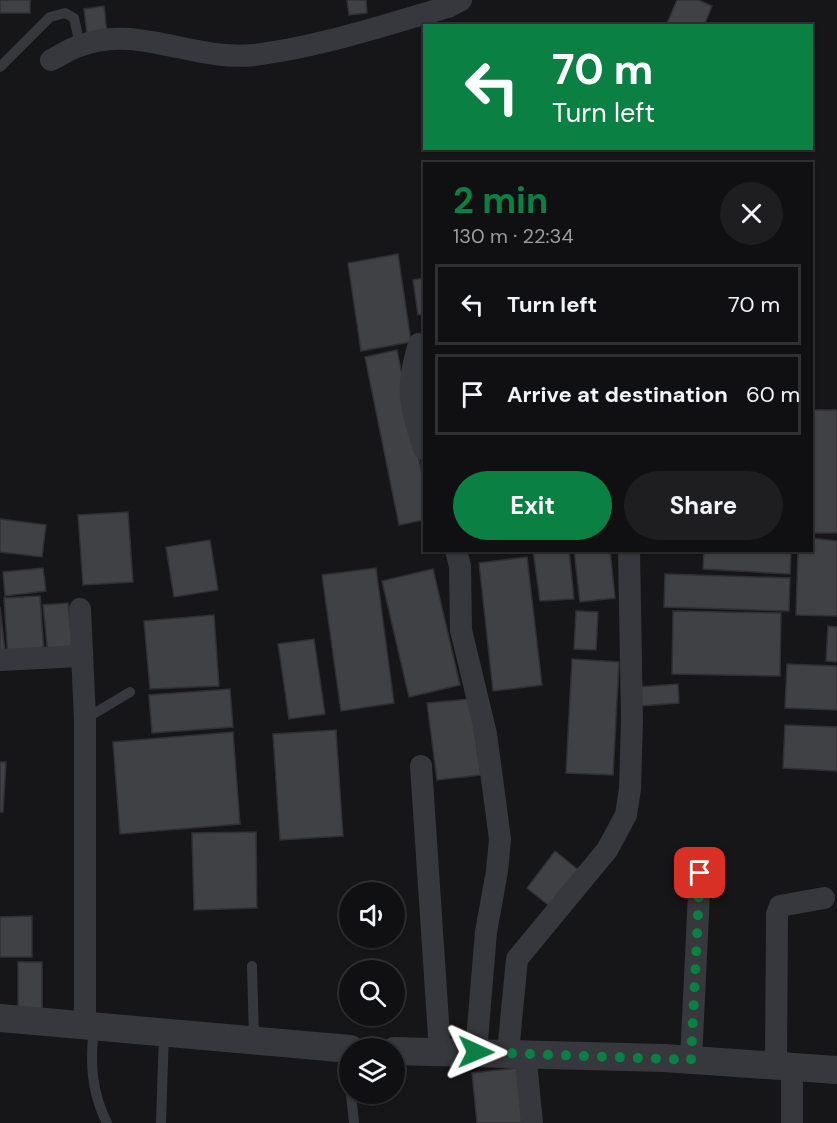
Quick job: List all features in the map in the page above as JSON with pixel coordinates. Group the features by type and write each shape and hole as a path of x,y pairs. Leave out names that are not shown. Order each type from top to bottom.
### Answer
{"street":[{"path":"51,60 80,45 135,39 225,57 255,55 324,42 448,7 461,0"},
{"path":"419,344 410,375 409,392 423,445"},
{"path":"456,552 460,566 461,630 486,734 500,839 497,872 486,932 476,1052"},
{"path":"532,1123 516,1052 517,959 607,850 626,815 630,789 632,719 629,552"},
{"path":"80,609 85,719 89,1025"},
{"path":"0,660 81,656"},
{"path":"421,766 440,1051"},
{"path":"691,1060 700,873"},
{"path":"792,1123 784,1067 777,914 780,906 824,898"},
{"path":"0,1018 339,1048"},
{"path":"405,1051 516,1052 691,1060 837,1070"}],"lane":[{"path":"0,67 50,17 65,13 74,18 80,45"},
{"path":"85,719 130,692"},
{"path":"252,966 254,1039"},
{"path":"89,1025 91,1071 96,1100 107,1123"},
{"path":"161,1123 164,1032"},
{"path":"352,1104 354,1123"}],"building":[{"path":"0,0 30,0 30,13 0,13"},
{"path":"347,0 366,0 367,13 349,15"},
{"path":"677,0 698,0 712,6 705,24 667,24"},
{"path":"104,6 107,32 87,34 84,9"},
{"path":"398,254 411,342 361,351 348,263"},
{"path":"423,278 423,314 418,315 413,280"},
{"path":"397,350 423,479 423,520 399,525 365,357"},
{"path":"813,410 837,410 837,533 813,533"},
{"path":"128,512 133,582 83,585 78,515"},
{"path":"0,519 46,525 42,557 0,552"},
{"path":"813,538 837,541 837,616 796,615 798,552 813,552"},
{"path":"210,540 218,590 174,597 166,547"},
{"path":"533,552 569,552 574,599 540,601"},
{"path":"574,552 610,552 615,598 580,602"},
{"path":"704,552 791,552 790,574 703,569"},
{"path":"527,557 542,685 493,691 479,563"},
{"path":"43,568 46,591 5,596 3,572"},
{"path":"376,568 394,703 341,711 322,575"},
{"path":"433,569 460,685 409,697 382,581"},
{"path":"665,574 790,578 789,611 664,607"},
{"path":"40,596 44,655 8,658 4,598"},
{"path":"68,603 73,652 48,654 43,605"},
{"path":"0,607 5,652 0,653"},
{"path":"576,611 598,612 596,650 574,649"},
{"path":"673,611 781,613 780,676 672,674"},
{"path":"214,615 219,686 150,689 144,621"},
{"path":"828,626 837,627 837,662 826,661"},
{"path":"314,639 325,714 289,719 278,644"},
{"path":"572,659 619,662 613,775 566,773"},
{"path":"787,664 837,666 837,710 785,708"},
{"path":"678,684 679,703 640,706 638,687"},
{"path":"230,689 233,727 152,733 149,695"},
{"path":"470,699 481,775 437,780 427,703"},
{"path":"785,725 837,727 837,771 783,768"},
{"path":"336,730 343,836 280,840 273,734"},
{"path":"233,732 240,824 120,834 113,742"},
{"path":"0,762 6,762 3,812 0,812"},
{"path":"256,832 257,908 194,910 192,833"},
{"path":"555,851 581,872 552,908 527,888"},
{"path":"32,916 32,957 0,957 0,917"},
{"path":"18,962 42,962 42,1016 18,1016"},
{"path":"517,1068 523,1123 477,1123 472,1073"}],"route":[{"path":"476,1052 691,1060 700,873"}]}
